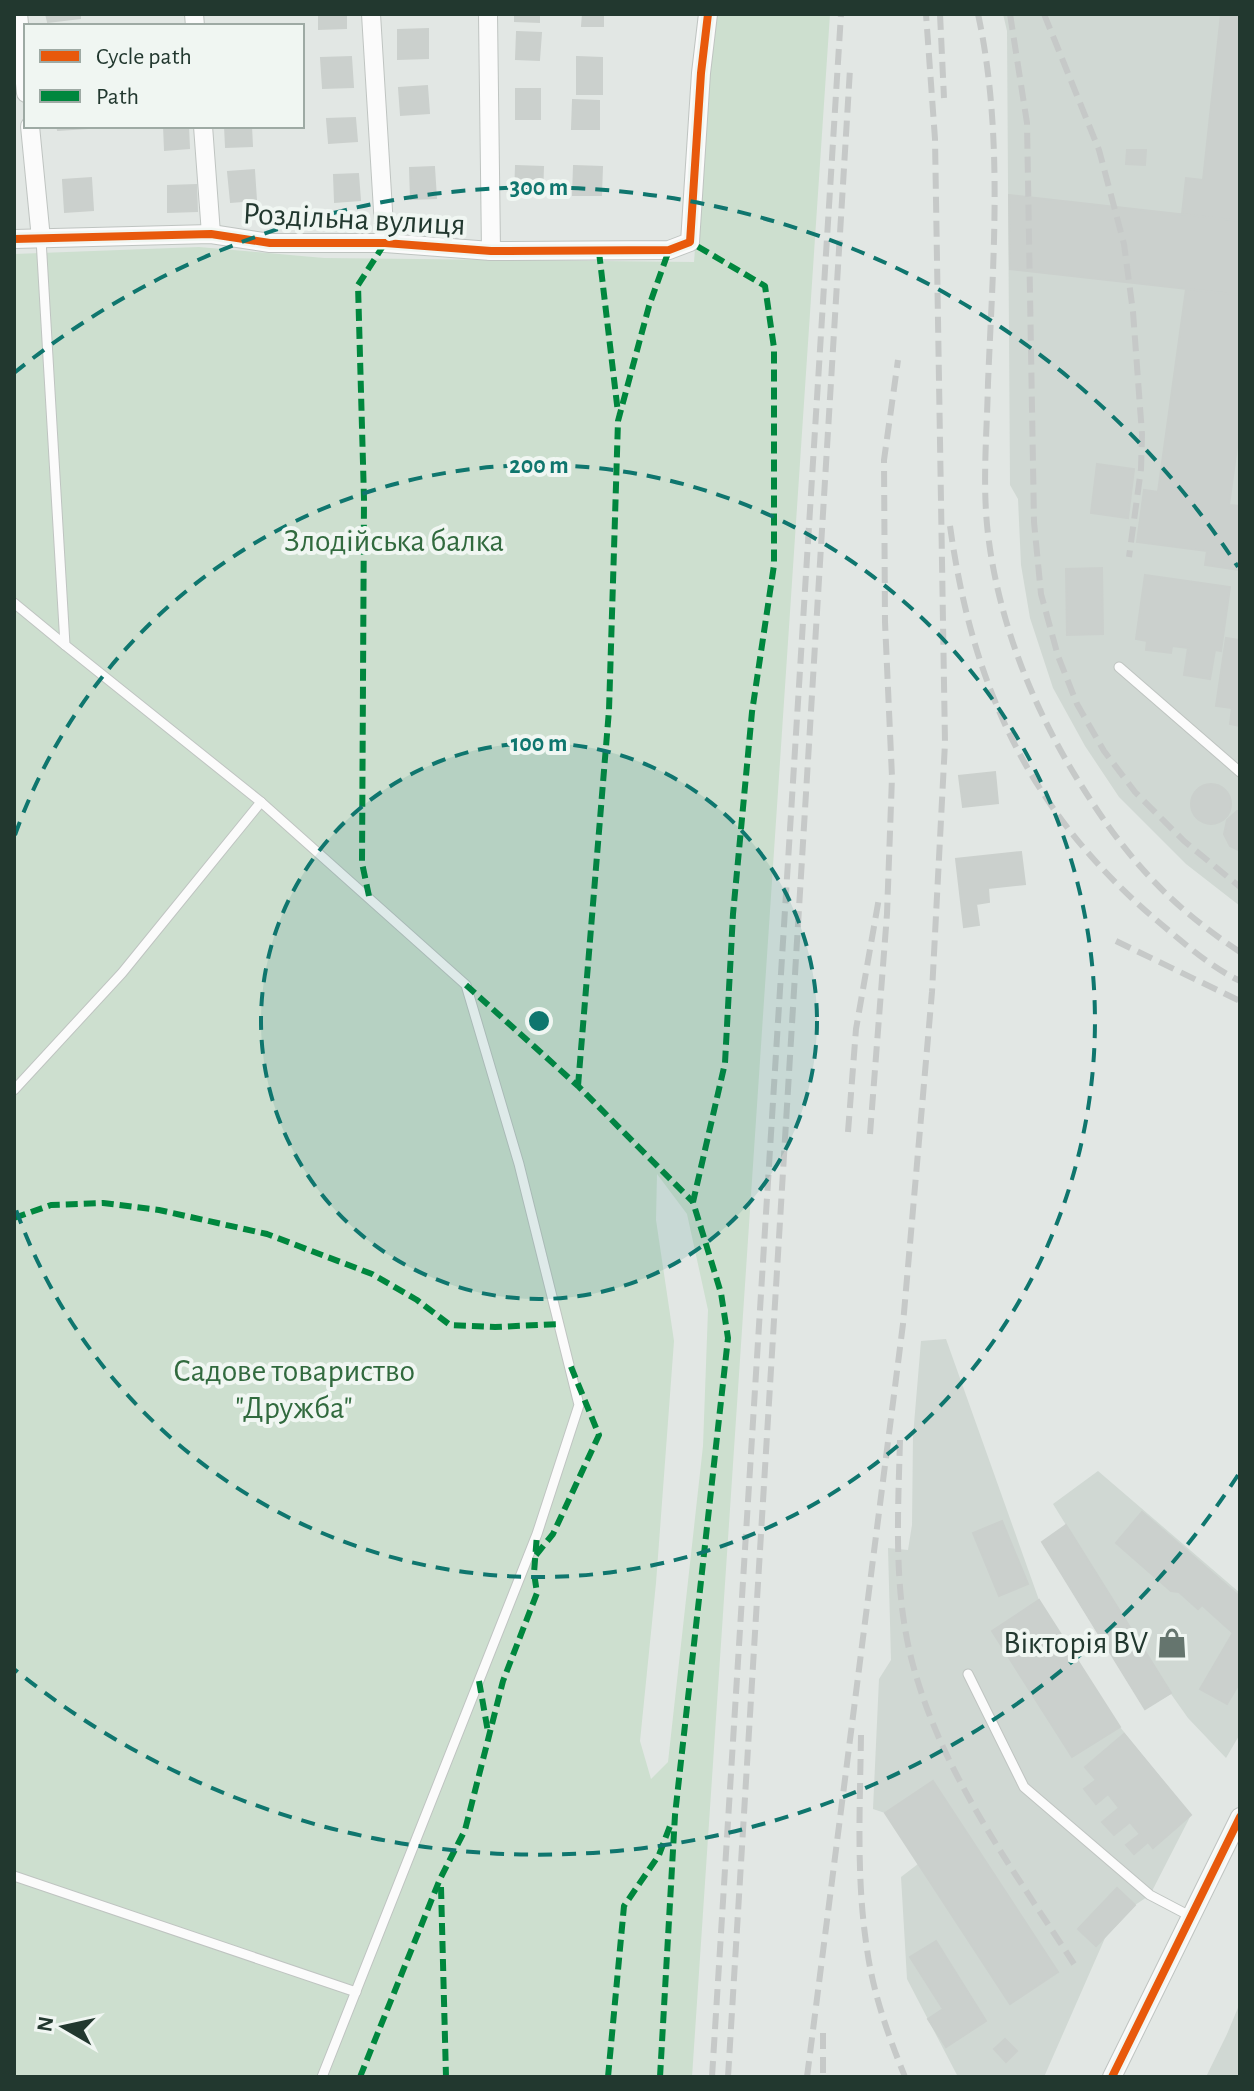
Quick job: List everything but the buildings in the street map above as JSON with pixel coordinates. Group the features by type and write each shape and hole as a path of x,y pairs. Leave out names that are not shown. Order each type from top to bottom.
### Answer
{"street":[{"path":"18,14 24,73"},
{"path":"371,14 385,243"},
{"path":"488,14 491,251"},
{"name":"Роздільна вулиця","path":"14,239 211,234 270,243 385,243 491,251 669,250 690,242 708,14"},
{"path":"30,128 41,239"},
{"path":"203,128 211,234"},
{"path":"1112,2077 1240,1817"}],"lane":[{"path":"41,239 65,645"},
{"path":"15,608 261,802 466,985 519,1164 579,1405 537,1534 322,2077"},
{"path":"1119,667 1240,772"},
{"path":"14,1090 122,973 261,802"},
{"path":"968,1674 1024,1787 1150,1895 1190,1916"},
{"path":"14,1876 356,1992"}],"shaded area":[{"path":"1003,14 1240,14 1240,906 1186,864 1119,797 1085,746 1053,688 1030,618 1021,565 1018,499 1010,485 1007,31"},
{"path":"946,1339 1039,1600 1120,1727 1191,1815 1150,1895 1135,1905 1105,1938 1044,2077 958,2077 907,1979 901,1877 918,1864 885,1813 873,1809 879,1679 891,1660 888,1548 908,1550 912,1525 913,1436 921,1341"},
{"name":"Вікторія BV","path":"1098,1471 1240,1593 1240,1734 1226,1758 1188,1718 1171,1694 1145,1709 1042,1542 1066,1525 1053,1504"},
{"path":"1240,2003 1240,2077 1206,2077 1227,2034"}],"green space":[{"path":"717,14 830,14 692,2077 14,2077 14,254 199,247 324,258 694,262 707,92","holes":["657,1174 687,1214 708,1310 703,1446 668,1762 651,1779 640,1741 656,1583 674,1341 656,1220"]}],"railway":[{"path":"712,2077 841,14"},
{"path":"807,2077 903,1324 932,992 945,743 935,139 926,14"},
{"path":"940,14 944,98"},
{"path":"978,14 986,59 994,151 994,244 985,496 999,596 1018,658 1043,716 1091,800 1127,850 1166,893 1240,952"},
{"path":"1010,14 1027,123 1034,522 1041,594 1058,656 1077,704 1104,751 1135,792 1184,841 1240,887"},
{"path":"1044,14 1099,150 1124,244 1133,312 1142,434 1141,469 1129,557"},
{"path":"728,2077 850,69"},
{"path":"870,1134 887,914 892,777 885,622 884,460 898,360"},
{"path":"950,526 960,586 993,696 1016,746 1044,794 1077,839 1116,883 1189,948 1240,981"},
{"path":"848,1132 856,1029 879,898"},
{"path":"1116,941 1240,1001"},
{"path":"900,1440 898,1553 902,1609 913,1665 926,1706 942,1745 982,1820 1074,1964"},
{"path":"861,1735 860,1842 864,1922 877,1998 905,2077"},
{"path":"823,2033 823,2077"}],"marked path":[{"path":"660,2077 675,1815 728,1338 721,1293 693,1202 725,1063 733,914 752,712 774,565 774,348 765,286 690,242"},
{"path":"369,896 362,863 364,499 358,285 385,243"},
{"path":"578,1086 609,710 618,421 649,306 669,250"},
{"path":"599,252 618,413"},
{"path":"466,985 578,1086 693,1202"},
{"path":"14,1218 51,1205 103,1203 159,1210 267,1234 372,1274 417,1300 450,1325 495,1327 559,1324"},
{"path":"536,1555 553,1534 599,1435 569,1362"},
{"path":"360,2077 440,1879 465,1830 503,1681 537,1593 534,1573 537,1534"},
{"path":"479,1681 488,1732"},
{"path":"608,2077 624,1906 659,1855 670,1826"},
{"path":"441,1887 446,2077"}],"cycle path":[{"path":"14,239 211,234 270,243 385,243 491,251 669,250 690,242 708,14"},
{"path":"1112,2077 1240,1817"}],"place":[{"name":"Вікторія BV","path":"1172,1643"}],"park label":[{"name":"Злодійська балка","path":"394,541"},
{"name":"Садове товариство \"Дружба\"","path":"294,1390"}]}
